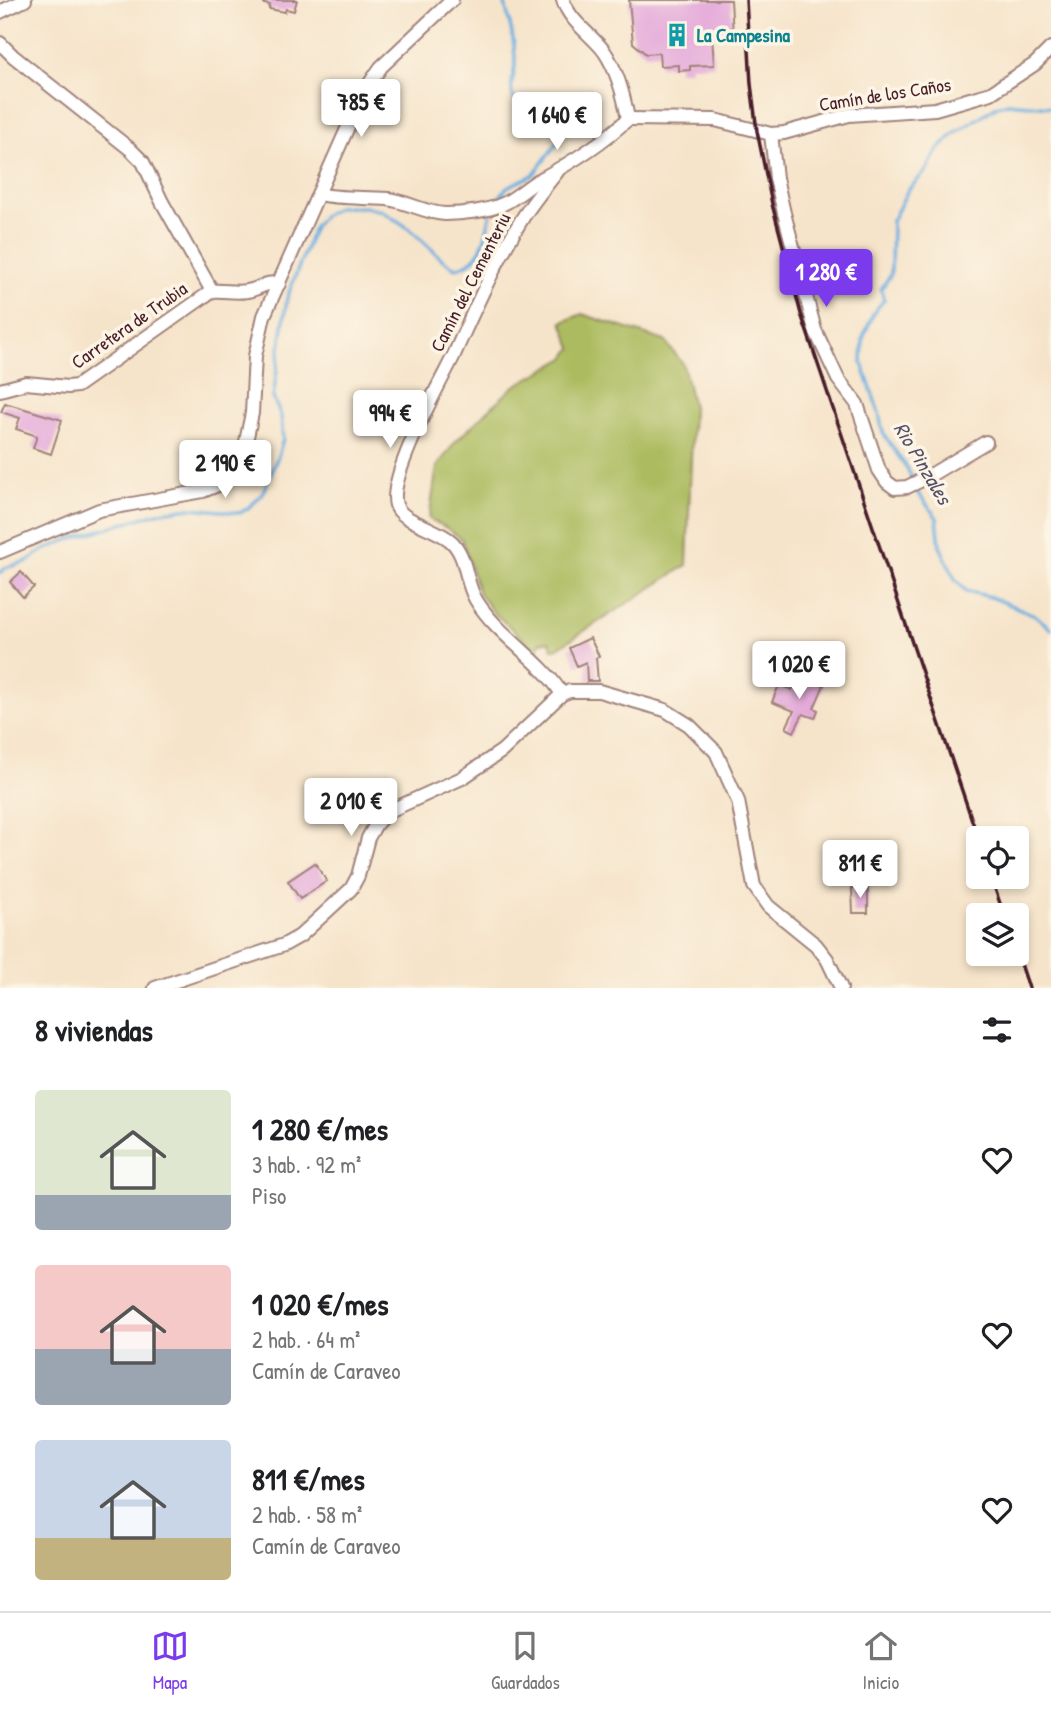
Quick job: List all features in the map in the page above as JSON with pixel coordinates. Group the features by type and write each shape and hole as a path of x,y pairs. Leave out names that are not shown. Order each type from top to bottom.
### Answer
{"street":[{"path":"0,12 26,0"},
{"path":"0,552 99,510 203,491 220,484 235,471 243,456 252,413 255,356 264,316 363,93 381,67 452,0"},
{"path":"318,194 405,202 424,210 445,214 477,211 503,205 538,181 557,172 614,132 628,118 625,99 609,60 572,18 563,0"},
{"path":"0,43 143,162 162,202 212,291"},
{"name":"Camín de los Caños","path":"628,118 715,120 771,134 849,115 935,109 991,93 1035,64 1051,48"},
{"path":"771,134 784,213 815,330 838,379 857,404 879,470 887,482 895,488 907,487 986,442"},
{"name":"Camín del Cementeriu","path":"557,172 523,218 479,297 407,450 395,493 396,506 405,517 444,534 457,547 476,601 540,666 562,694"},
{"name":"Carretera de Trubia","path":"0,390 26,383 78,386 212,291 235,292 251,290 272,282 279,284"},
{"path":"155,988 284,944 300,936 351,889 358,876 369,838 376,824 387,812 462,778 502,751 562,694 570,691 599,691 665,710 688,725 716,752 738,801 754,886 768,906 817,945 841,988"}],"green space":[{"path":"582,314 665,341 683,364 693,407 687,565 556,649 552,649 550,641 540,642 538,652 494,613 479,594 462,539 429,519 437,467 456,441 513,387 565,358 572,348 562,322"}],"building":[{"path":"264,0 297,0 294,11 286,9 285,12 269,9 270,5 264,4"},
{"name":"La Campesina","path":"629,0 731,0 733,35 712,36 714,65 690,66 690,70 679,71 679,65 660,66 659,53 646,54 633,43"},
{"path":"5,403 62,420 51,454 33,448 37,436 16,429 20,418 1,412"},
{"path":"21,572 34,587 23,597 10,582"},
{"path":"590,638 599,656 596,658 598,681 587,681 586,662 577,666 569,648"},
{"path":"811,680 824,685 814,708 818,710 815,718 803,714 794,732 786,728 794,711 772,702 779,685 792,690 794,684 807,689"},
{"path":"315,863 327,881 300,899 288,881"},
{"path":"852,888 868,888 868,913 853,913"}],"waterway":[{"path":"496,202 507,187 533,175 557,143 558,130 552,118 514,100 514,46 504,0"},
{"name":"Rio Pinzales","path":"1051,107 1008,103 997,106 954,134 937,151 926,171 908,190 892,221 891,274 881,289 884,300 874,312 863,338 862,363 883,433 908,470 918,493 937,518 940,546 955,579 966,591 991,597 1035,615 1051,629"},
{"path":"0,573 5,568 28,561 40,552 65,541 161,512 191,508 240,513 262,494 283,439 281,416 273,398 287,298 314,227 323,216 339,207 366,207 382,211 410,229 455,268 472,261 482,247 491,212"}],"railway":[{"path":"746,0 757,131 772,204 801,314 974,826"},
{"path":"995,889 1000,903"},
{"path":"1022,966 1029,988"}],"place":[{"name":"La Campesina","path":"677,35"}]}
